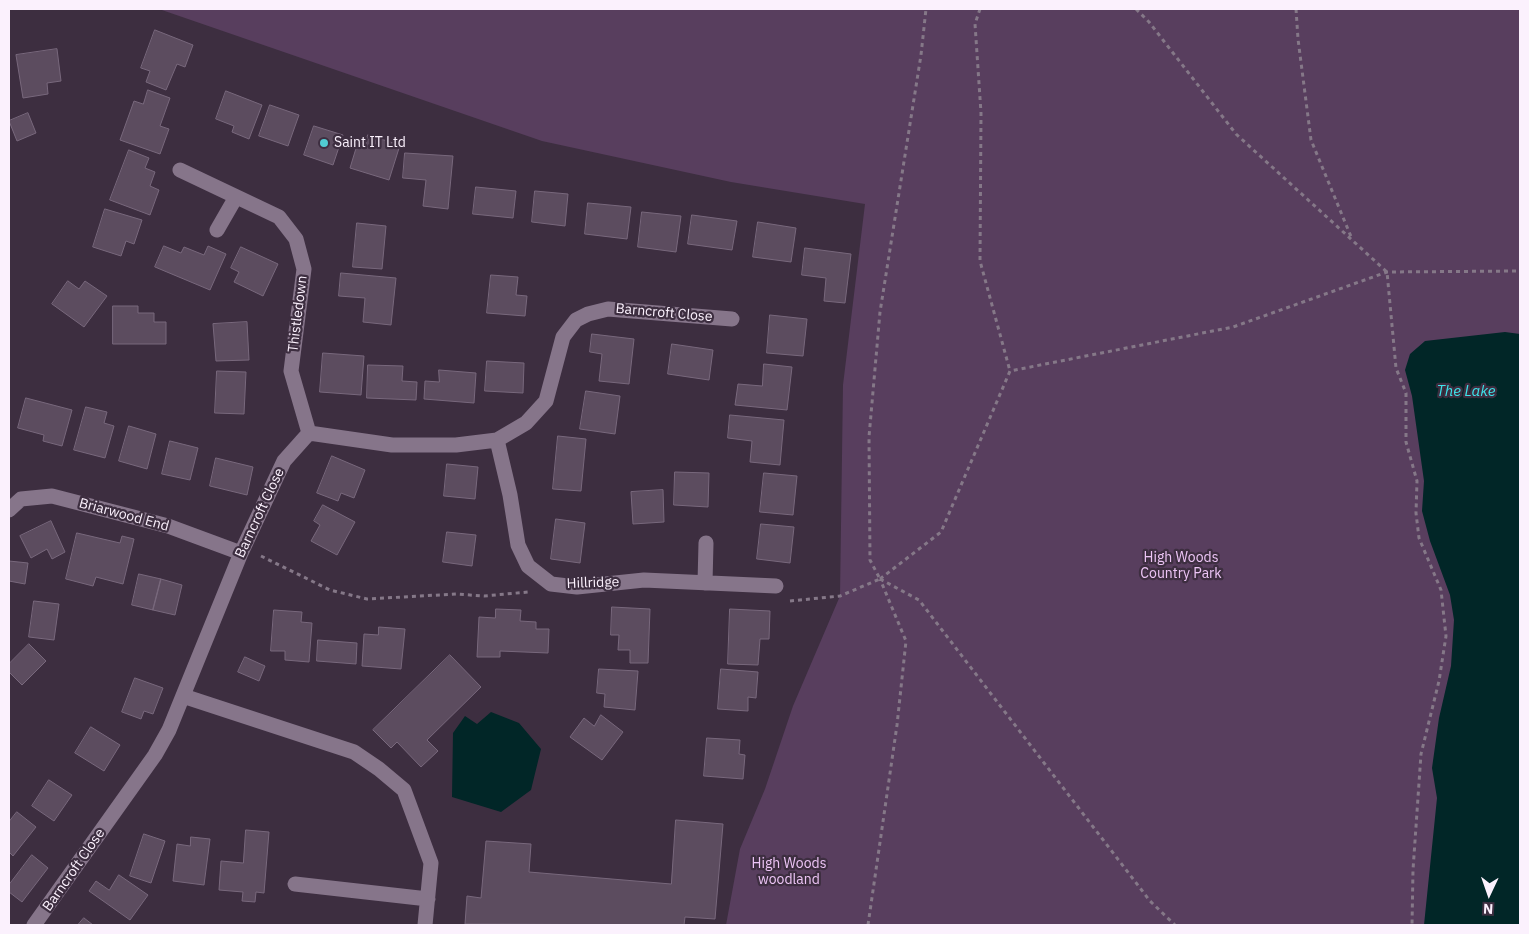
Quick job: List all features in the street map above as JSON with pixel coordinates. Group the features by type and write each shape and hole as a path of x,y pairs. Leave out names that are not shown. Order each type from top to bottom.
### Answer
{"street":[{"name":"Thistledown","path":"180,170 279,217 296,239 304,269 291,372 309,433"},
{"path":"217,230 236,197"},
{"name":"Barncroft Close","path":"34,925 155,755 169,730 241,552 284,462 309,433 392,445 456,445 497,440 526,423 546,401 563,337 576,320 608,308 732,319"},
{"name":"Hillridge","path":"497,440 510,494 518,546 528,566 551,584 577,587 644,580 776,586"},
{"name":"Briarwood End","path":"9,510 21,499 52,496 168,526 241,552"},
{"path":"705,583 706,543"},
{"path":"183,696 354,752 379,769 404,790 431,863 425,925"},
{"path":"295,884 428,899"}],"path":[{"path":"868,925 896,734 906,641 870,560 869,437 880,312 920,60 926,9"},
{"path":"840,596 880,579 940,532 1010,371 980,261 981,113 976,24 980,9"},
{"path":"1136,9 1149,22 1236,134 1387,272 1396,368 1406,393 1406,442 1417,481 1416,512 1419,538 1441,590 1446,636 1439,681 1421,754 1413,870 1412,925"},
{"path":"1296,9 1311,140 1352,240"},
{"path":"1010,371 1233,327 1387,272 1520,271"},
{"path":"241,552 264,556 330,590 367,598 456,594 484,596 530,592"},
{"path":"880,579 919,600 1150,901 1175,925"}],"green space":[{"name":"High Woods Country Park","path":"159,9 1520,9 1520,925 726,925 740,849 765,789 793,706 840,596 843,385 865,204 731,182 542,141"}],"water":[{"name":"The Lake","path":"1505,332 1520,334 1520,925 1424,925 1437,798 1432,768 1439,718 1451,666 1454,620 1450,595 1430,541 1422,511 1424,481 1412,396 1405,370 1410,354 1425,341"},
{"path":"491,712 519,723 541,749 531,790 501,812 452,797 453,733 465,716 477,724"}],"building":[{"path":"155,30 193,45 185,67 177,64 166,90 146,82 150,71 141,68"},
{"path":"57,49 61,81 47,83 48,94 23,98 16,55"},
{"path":"148,90 170,98 160,126 169,129 160,154 120,140 134,101 143,104"},
{"path":"226,91 262,105 249,139 232,132 234,126 216,119"},
{"path":"270,105 299,115 288,146 259,136"},
{"path":"28,113 36,133 17,141 9,121"},
{"path":"314,126 343,135 333,165 304,155"},
{"path":"368,135 400,145 389,180 350,168 357,145 364,147"},
{"path":"129,150 149,158 145,168 155,172 150,186 159,190 150,215 110,200"},
{"path":"405,153 453,156 448,209 423,206 426,180 403,178"},
{"path":"476,187 516,191 513,218 473,214"},
{"path":"535,191 568,194 565,226 532,222"},
{"path":"588,203 631,207 627,239 585,234"},
{"path":"105,209 142,220 134,244 126,241 121,256 93,247"},
{"path":"642,212 681,216 676,252 638,247"},
{"path":"692,215 737,221 732,250 688,244"},
{"path":"758,222 796,228 791,262 753,257"},
{"path":"357,223 386,226 382,269 353,267"},
{"path":"164,246 181,253 184,247 204,255 208,246 226,254 210,290 155,267"},
{"path":"241,247 278,264 263,296 234,282 239,272 231,268"},
{"path":"805,248 851,254 845,303 824,301 826,278 802,275"},
{"path":"341,273 396,278 391,325 363,322 365,298 339,296"},
{"path":"491,275 518,277 516,295 527,296 525,316 487,313"},
{"path":"68,281 79,289 85,281 107,296 84,327 52,304"},
{"path":"113,306 138,306 138,313 154,313 154,322 166,322 166,344 113,344"},
{"path":"770,315 807,319 803,356 767,353"},
{"path":"247,322 249,360 216,361 213,324"},
{"path":"592,334 634,339 629,384 599,381 602,354 590,352"},
{"path":"672,344 713,350 709,380 668,374"},
{"path":"323,353 364,356 361,395 320,392"},
{"path":"487,361 524,363 523,393 485,391"},
{"path":"764,364 792,367 787,410 735,405 738,384 762,386"},
{"path":"368,365 403,366 402,381 417,382 416,400 367,398"},
{"path":"439,370 476,373 474,403 424,399 425,381 439,382"},
{"path":"217,371 246,372 244,414 215,413"},
{"path":"586,391 620,396 615,434 580,429"},
{"path":"26,398 72,410 62,446 43,441 44,435 18,428"},
{"path":"86,407 107,412 104,423 114,426 105,458 74,450"},
{"path":"730,415 784,420 780,465 750,462 752,441 728,438"},
{"path":"129,426 156,434 147,469 119,461"},
{"path":"558,436 586,439 581,491 553,489"},
{"path":"170,441 198,448 190,480 162,474"},
{"path":"332,456 365,470 354,498 341,493 338,501 317,493"},
{"path":"216,458 253,467 247,495 210,486"},
{"path":"447,464 478,467 475,499 444,496"},
{"path":"675,472 709,473 708,507 674,505"},
{"path":"764,473 797,476 793,515 760,512"},
{"path":"663,490 664,522 633,524 631,492"},
{"path":"323,505 355,522 337,555 311,541 320,525 314,521"},
{"path":"556,519 585,523 580,563 551,559"},
{"path":"51,521 65,552 52,559 47,549 31,558 20,536"},
{"path":"761,524 794,527 790,563 757,559"},
{"path":"447,532 476,535 472,566 443,562"},
{"path":"77,533 120,543 122,536 134,539 123,584 96,577 93,586 66,579"},
{"path":"9,561 28,563 25,584 9,581"},
{"path":"139,574 161,579 153,610 132,605"},
{"path":"161,579 182,585 175,615 153,610"},
{"path":"34,601 59,604 54,640 29,637"},
{"path":"612,607 650,609 648,663 630,663 630,650 618,650 619,635 611,635"},
{"path":"496,609 521,610 520,621 536,622 536,629 549,629 548,653 500,651 500,657 477,657 479,617 495,618"},
{"path":"730,609 770,611 769,639 760,639 758,665 728,664"},
{"path":"274,610 302,612 301,622 312,623 309,662 285,660 285,651 271,651"},
{"path":"379,627 405,629 401,669 362,666 364,634 378,635"},
{"path":"318,640 357,643 356,664 317,661"},
{"path":"29,644 46,661 22,685 9,672 9,664"},
{"path":"450,655 481,687 427,740 438,751 421,767 397,742 391,748 373,730"},
{"path":"245,657 265,666 259,681 238,672"},
{"path":"599,669 638,671 635,710 604,707 605,694 597,693"},
{"path":"721,669 758,672 756,698 748,697 748,711 718,709"},
{"path":"135,678 163,688 153,714 144,711 141,719 122,712"},
{"path":"601,715 623,732 602,760 570,737 584,718 594,726"},
{"path":"91,727 120,745 104,771 75,753"},
{"path":"707,738 740,740 739,754 745,755 743,779 704,776"},
{"path":"49,780 72,795 54,821 32,806"},
{"path":"17,812 36,827 13,856 9,852 9,822"},
{"path":"676,820 723,824 715,919 685,917 684,925 465,924 467,896 481,898 486,841 531,844 529,872 671,884"},
{"path":"246,830 269,832 264,893 256,892 255,902 242,901 243,892 219,890 221,861 243,863"},
{"path":"144,834 165,841 151,883 130,876"},
{"path":"191,837 210,839 204,885 173,881 177,844 190,846"},
{"path":"32,855 48,868 22,902 9,892 9,885"},
{"path":"119,875 148,895 130,920 89,891 96,881 109,890"},
{"path":"84,918 93,925 78,925"}],"place":[{"name":"Saint IT Ltd","path":"324,143"}],"park label":[{"name":"High Woods woodland","path":"789,872"}]}
